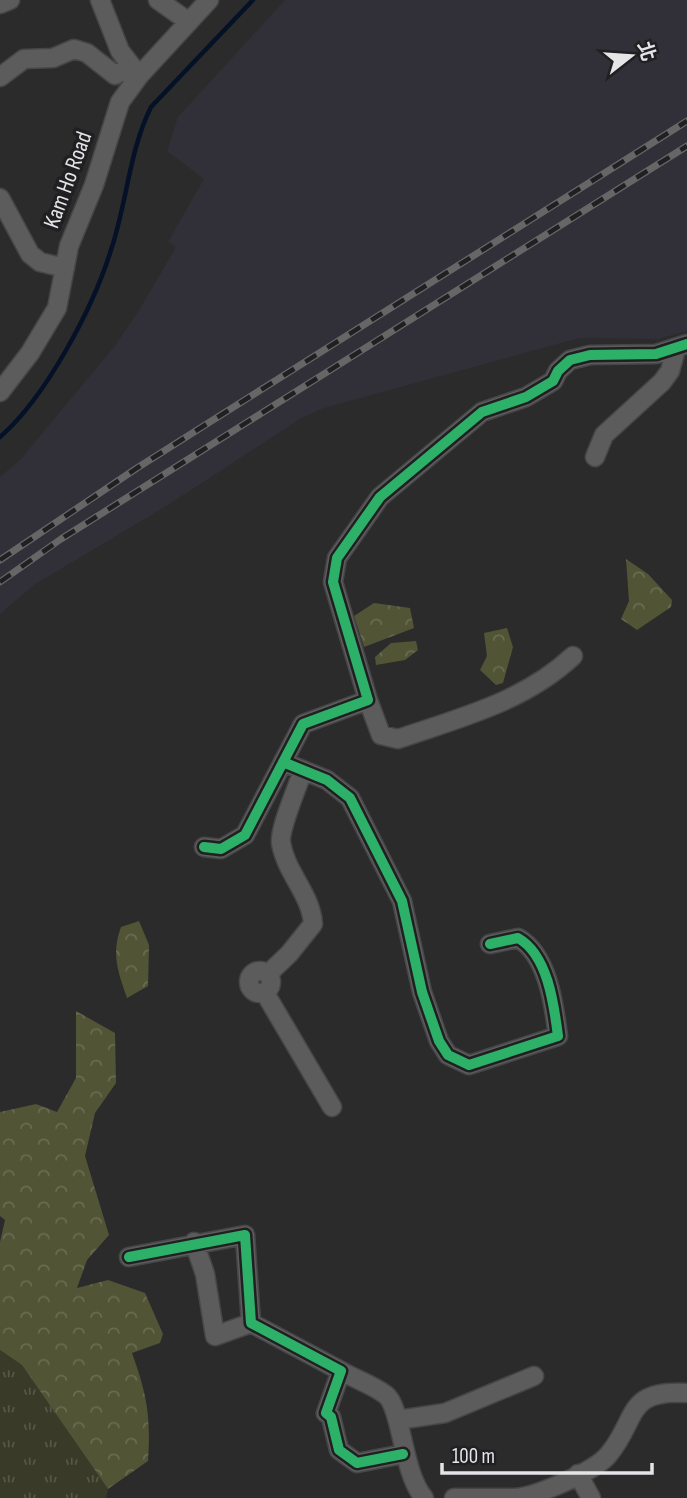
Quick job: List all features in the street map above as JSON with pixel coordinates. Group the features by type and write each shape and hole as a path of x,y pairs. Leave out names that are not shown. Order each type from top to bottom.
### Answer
{"street":[{"path":"0,4 10,0"},
{"path":"0,77 24,59 53,58 74,49 88,53 115,75 135,71 120,51 100,0"},
{"path":"158,0 189,22"},
{"name":"Kam Ho Road","path":"0,392 48,325 62,291 69,246 94,184 120,103 135,71 209,0"},
{"path":"0,198 30,254 40,262 65,268"},
{"path":"572,656 557,671 509,700 397,739 381,735 333,582 337,558 380,497 481,412 526,397 553,381 558,371 570,360 590,355 656,354 681,347"},
{"path":"595,457 604,435 662,382 681,347"},
{"path":"204,847 221,849 245,835 303,724 368,700"},
{"path":"283,762 327,780 350,798 402,901 422,992 439,1041 448,1055 469,1065 558,1036 554,1007 537,957 528,943 518,938 489,944"},
{"path":"303,770 280,841 289,866 312,911 313,924 266,984 332,1107"},
{"path":"129,1257 194,1242 245,1235 251,1323"},
{"path":"194,1242 205,1274 215,1336 251,1323 388,1396 398,1420 403,1454 415,1488 424,1498"},
{"path":"341,1371 326,1413 331,1417 339,1450 357,1463 403,1454"},
{"path":"398,1420 445,1413 534,1376"},
{"path":"454,1498 515,1498 537,1493 608,1456 628,1418 646,1399 665,1391 687,1393"},
{"path":"578,1474 591,1498"}],"shaded area":[{"path":"285,0 687,0 687,331 658,339 579,338 324,408 303,417 168,505 34,585 0,614 0,477 20,460 114,347 138,312 176,247 168,242 204,179 167,151 178,117"}],"green space":[{"path":"626,559 648,574 672,600 671,607 637,630 621,619 629,601"},
{"path":"374,603 410,608 414,628 364,647 354,616"},
{"path":"507,628 513,647 503,683 496,685 480,670 487,656 484,633"},
{"path":"416,641 418,650 405,660 376,665 375,657 391,643"},
{"path":"139,921 149,945 148,986 127,998 119,971 116,946 121,927"},
{"path":"76,1011 115,1033 116,1083 95,1113 85,1156 109,1235 87,1260 77,1288 108,1280 145,1293 163,1334 160,1343 132,1353 147,1406 148,1461 108,1489 22,1365 0,1350 0,1242 5,1220 0,1216 0,1112 36,1104 57,1112 76,1078"},
{"path":"0,1350 22,1365 108,1489 106,1498 0,1498"}],"waterway":[{"path":"0,437 17,420 51,376 93,298 111,250 138,141 151,107 253,0"}],"railway":[{"path":"0,560 137,468 687,121"},
{"path":"0,582 61,539 687,146"}],"cycle path":[{"path":"204,847 221,849 245,835 303,724 368,700 333,582 337,558 380,497 482,412 526,397 553,381 558,371 570,360 590,355 656,354 687,344"},
{"path":"283,762 327,780 350,798 402,901 422,992 439,1041 448,1055 469,1065 558,1036 548,982 536,956 518,938 490,944"},
{"path":"129,1257 245,1235 251,1323 341,1371 326,1413 331,1417 339,1450 357,1463 403,1454"}]}
